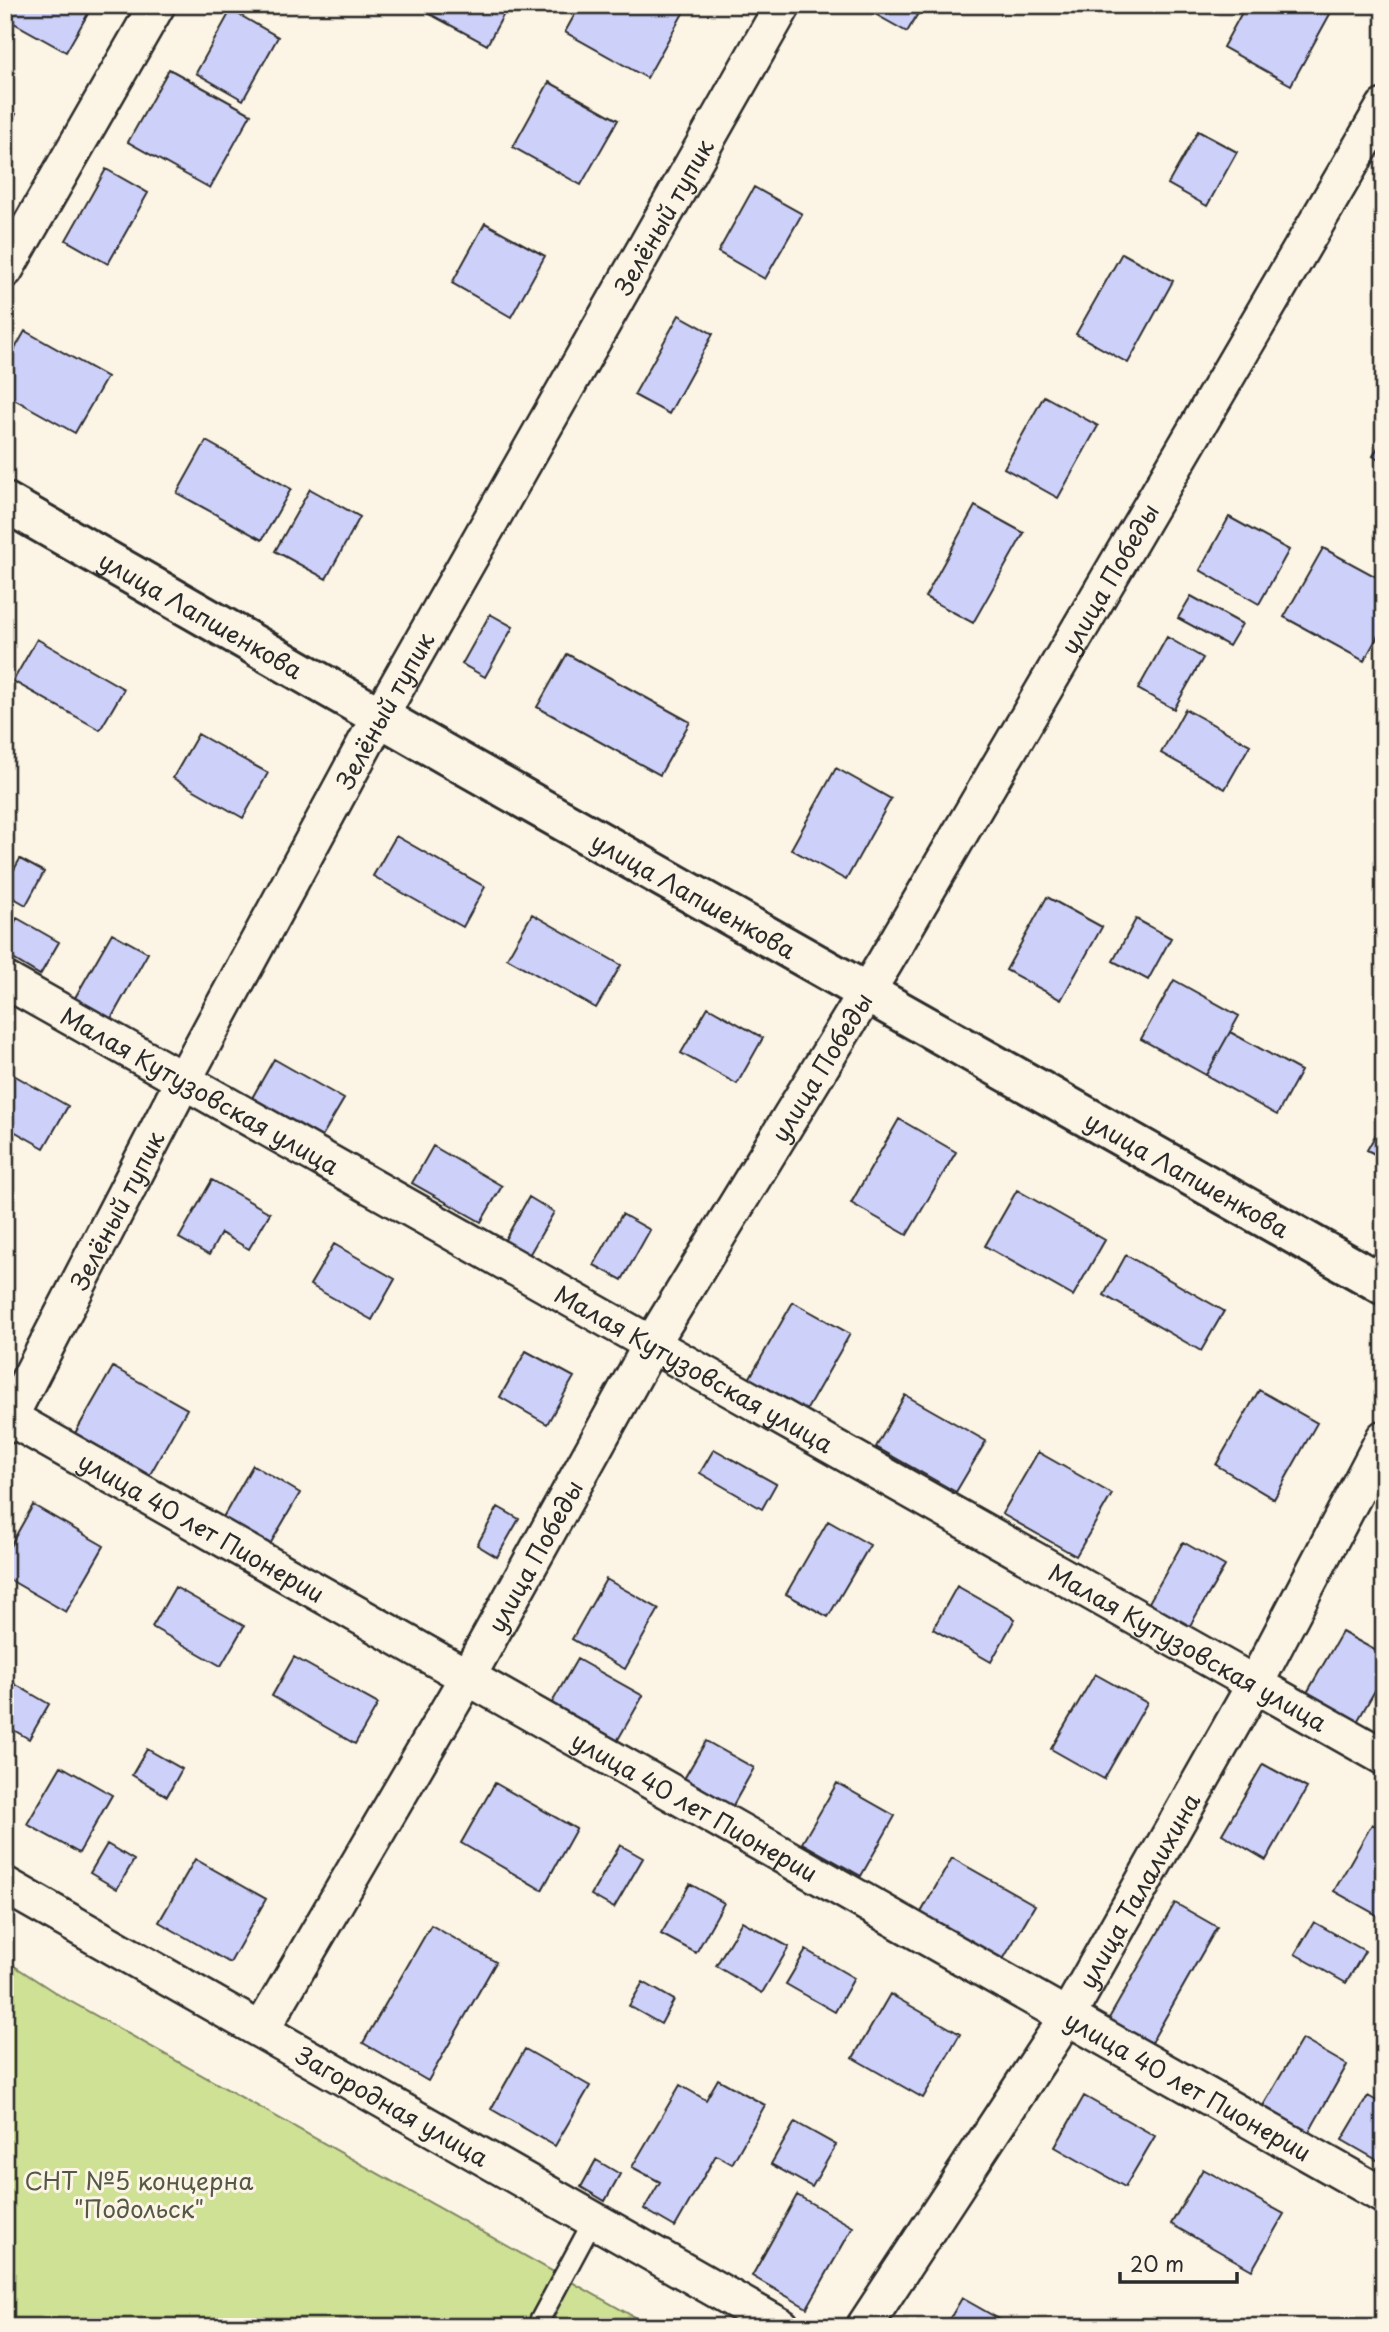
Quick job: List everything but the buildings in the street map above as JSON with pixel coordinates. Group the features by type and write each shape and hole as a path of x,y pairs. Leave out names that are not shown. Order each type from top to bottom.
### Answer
{"street":[{"path":"5,271 157,5"},
{"name":"Зелёный тупик","path":"7,1420 183,1081 380,716 783,5"},
{"name":"улица Победы","path":"262,2029 468,1676 651,1345 866,993 1384,107"},
{"name":"улица Лапшенкова","path":"5,502 1384,1285"},
{"name":"Малая Кутузовская улица","path":"5,980 1384,1757"},
{"name":"улица 40 лет Пионерии","path":"7,1420 468,1676 1384,2196"},
{"name":"улица Талалихина","path":"864,2327 1067,2017 1255,1684 1384,1438"},
{"name":"Загородная улица","path":"5,1885 782,2327"}],"lane":[{"path":"536,2327 594,2219"}],"green space":[{"name":"СНТ №5 концерна \"Подольск\"","path":"5,1960 59,1995 652,2327 5,2327"}]}
